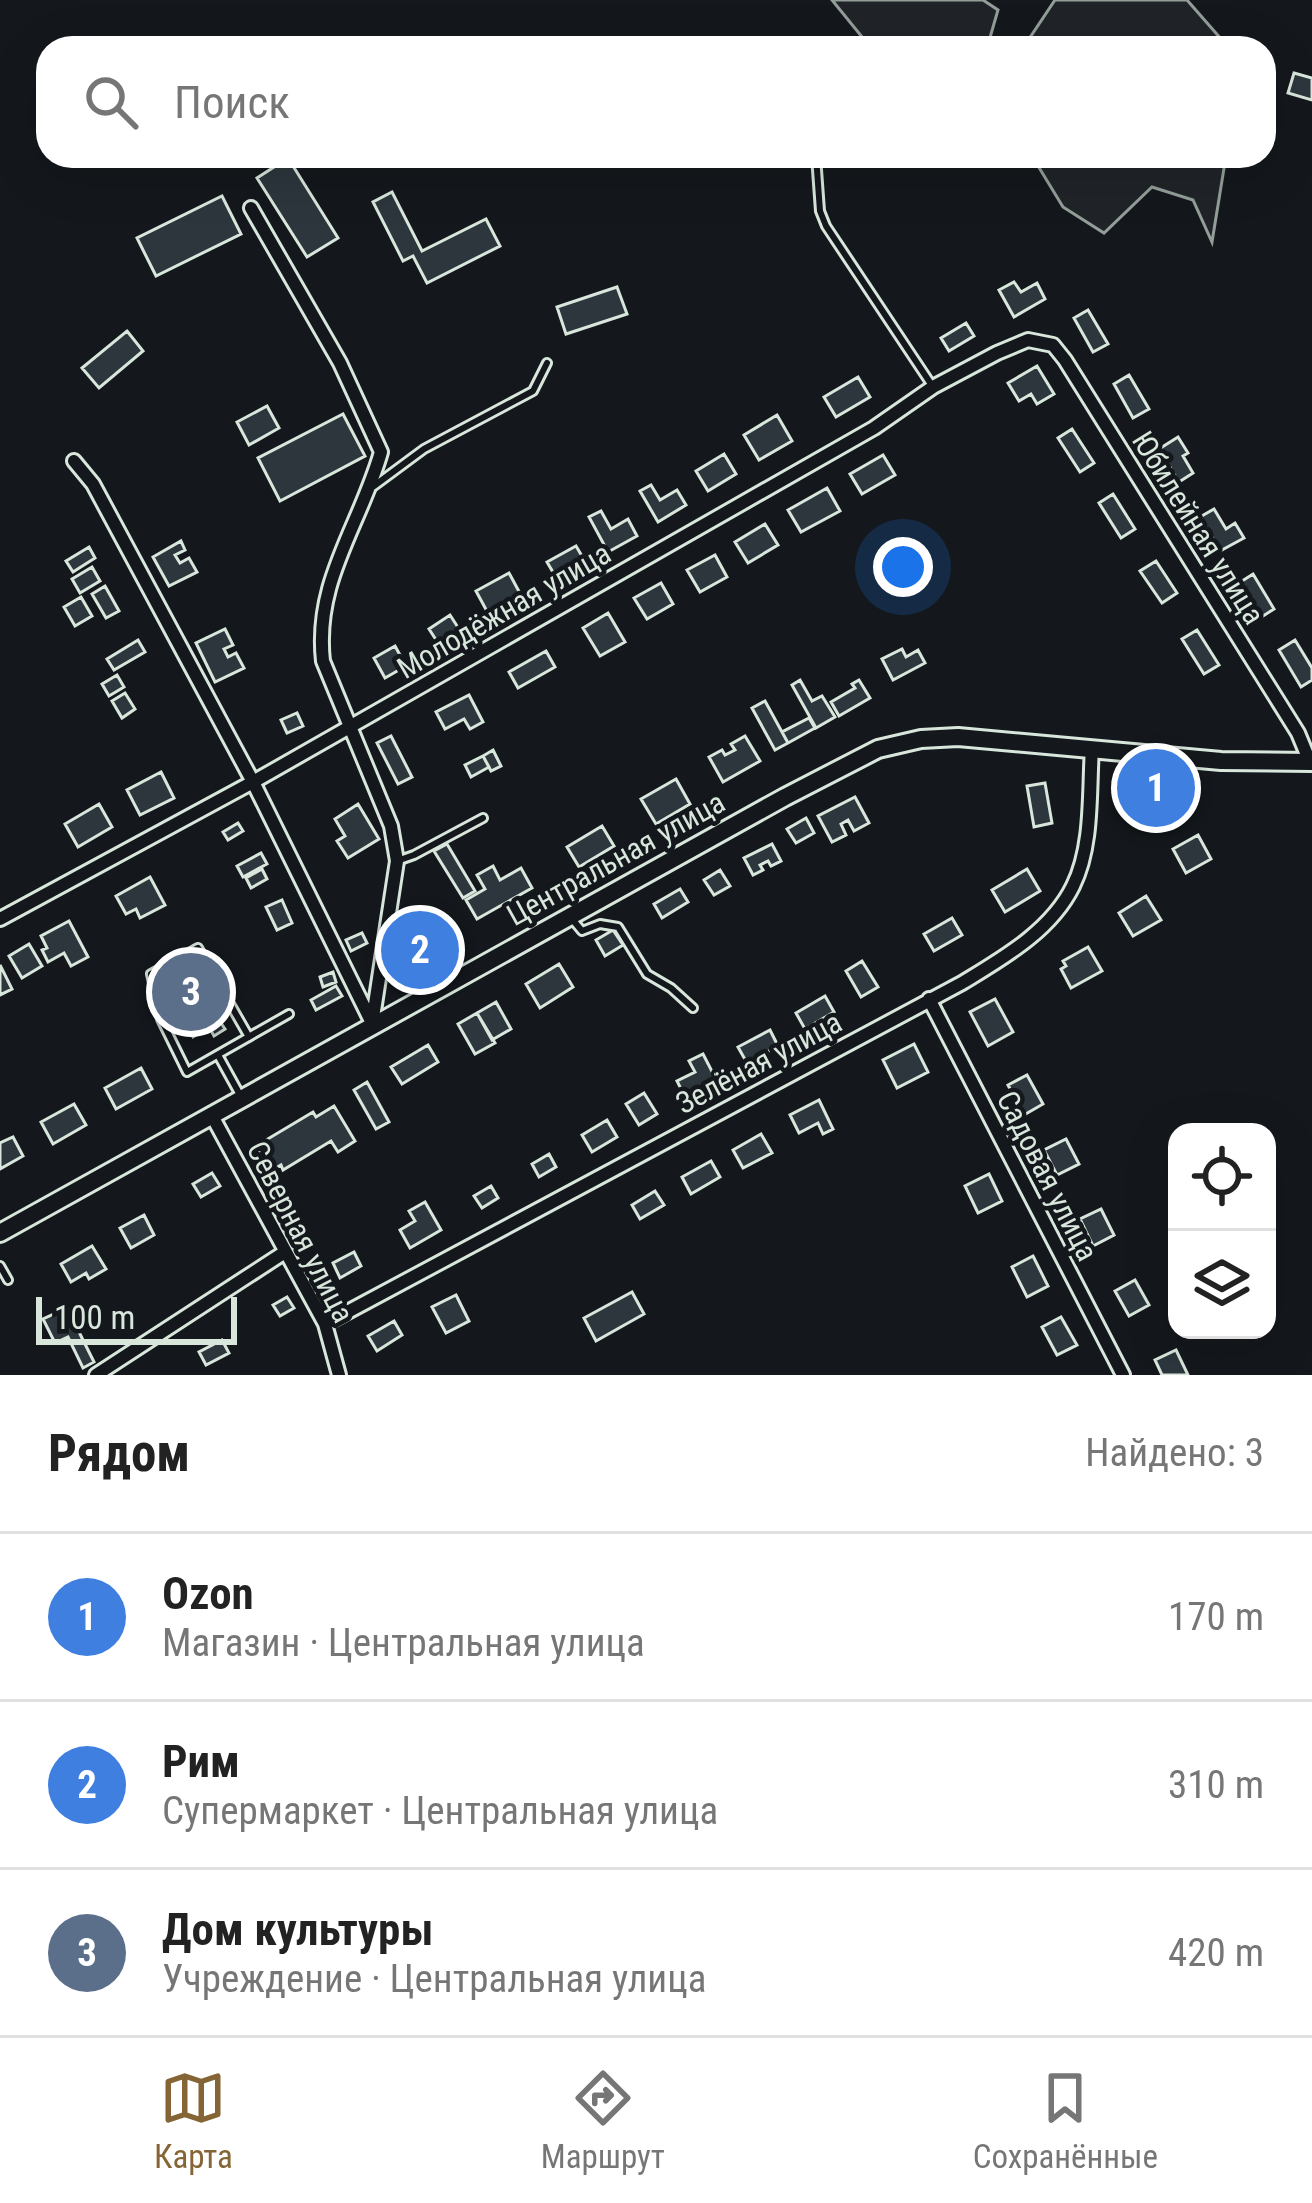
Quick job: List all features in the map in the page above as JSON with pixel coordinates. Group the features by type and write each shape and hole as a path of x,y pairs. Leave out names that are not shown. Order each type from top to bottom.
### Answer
{"street":[{"path":"251,208 340,363 381,452 322,612 323,661 391,826 397,861 372,1024"},
{"name":"Молодёжная улица","path":"0,919 253,782 874,428 933,387 1028,340"},
{"name":"Юбилейная улица","path":"1028,340 1053,345 1066,360 1311,761"},
{"path":"74,461 93,484 253,782 372,1024"},
{"name":"Центральная улица","path":"0,1232 878,749 958,737 1221,760 1311,761"},
{"name":"Зелёная улица","path":"325,1324 1006,956 1058,910 1076,883 1086,840 1092,748"},
{"name":"Садовая улица","path":"929,999 1123,1375"},
{"name":"Северная улица","path":"211,1114 325,1324 339,1375"},
{"path":"96,1375 286,1252"}],"lane":[{"path":"817,168 826,226 933,387"},
{"path":"371,488 424,449 533,392 547,363"},
{"path":"397,861 483,818"},
{"path":"572,919 582,931 600,924 618,927 647,974 692,1008"},
{"path":"249,1036 198,948 151,974 161,1019 187,1072 289,1014"},
{"path":"218,1054 242,1097"},
{"path":"0,1266 8,1280"}],"shaded area":[{"path":"832,0 983,0 998,10 990,36 861,36"},
{"path":"1055,0 1187,0 1218,36 1031,36"},
{"path":"1039,168 1224,168 1212,242 1193,200 1152,187 1104,233 1063,207"}],"building":[{"path":"1294,73 1312,78 1312,100 1288,93"},
{"path":"272,168 294,168 338,238 307,257 257,178"},
{"path":"392,192 422,251 486,219 500,246 427,283 413,256 403,261 373,202"},
{"path":"222,196 241,234 156,276 137,238"},
{"path":"1014,282 1021,292 1037,283 1045,299 1014,317 999,290"},
{"path":"617,287 627,314 566,334 557,307"},
{"path":"1088,310 1108,344 1093,352 1074,318"},
{"path":"966,323 974,336 949,351 941,338"},
{"path":"127,331 143,351 99,388 82,368"},
{"path":"1037,366 1054,394 1037,404 1031,394 1019,401 1008,383"},
{"path":"1129,375 1149,409 1133,418 1114,384"},
{"path":"858,377 870,397 836,417 824,397"},
{"path":"267,406 279,428 249,445 237,422"},
{"path":"343,414 365,456 280,501 258,458"},
{"path":"777,415 792,441 759,460 744,435"},
{"path":"1072,429 1094,463 1080,472 1058,438"},
{"path":"1178,437 1193,473 1179,482 1159,449"},
{"path":"724,454 736,474 708,491 696,471"},
{"path":"883,455 895,475 862,494 850,474"},
{"path":"651,485 660,500 677,490 686,505 658,522 640,491"},
{"path":"827,488 840,511 801,532 788,510"},
{"path":"1113,494 1135,529 1121,538 1099,503"},
{"path":"1214,509 1226,529 1235,523 1244,538 1220,551 1200,517"},
{"path":"601,511 611,529 628,519 637,536 608,552 589,517"},
{"path":"765,524 778,545 748,563 735,542"},
{"path":"181,541 185,550 175,555 180,563 189,558 197,572 169,586 153,557"},
{"path":"576,546 586,563 557,579 547,562"},
{"path":"89,547 95,558 73,572 66,561"},
{"path":"715,555 727,577 700,592 687,570"},
{"path":"1156,561 1177,593 1162,603 1140,571"},
{"path":"92,567 100,581 80,593 72,579"},
{"path":"509,573 522,597 489,615 476,591"},
{"path":"1253,574 1274,609 1260,618 1239,583"},
{"path":"661,583 673,604 647,619 634,598"},
{"path":"105,586 119,611 106,618 92,594"},
{"path":"81,597 92,616 75,626 64,607"},
{"path":"608,613 625,642 600,656 583,628"},
{"path":"450,615 461,632 440,646 429,629"},
{"path":"225,629 233,645 224,649 228,657 236,653 244,668 215,682 196,643"},
{"path":"1197,630 1219,665 1204,674 1182,639"},
{"path":"138,640 145,652 114,670 107,659"},
{"path":"1295,640 1312,668 1312,680 1301,687 1279,650"},
{"path":"395,646 406,666 385,678 374,658"},
{"path":"902,649 906,657 918,650 925,663 893,680 882,659"},
{"path":"546,651 555,667 518,688 509,672"},
{"path":"117,675 124,687 109,696 102,684"},
{"path":"800,680 812,701 822,696 835,717 816,728 792,685"},
{"path":"859,680 870,698 839,716 831,702 855,688 852,684"},
{"path":"125,693 135,709 122,718 112,701"},
{"path":"469,695 483,722 470,729 464,719 445,729 436,712"},
{"path":"765,701 788,743 775,750 752,708"},
{"path":"297,713 303,726 287,733 281,720"},
{"path":"809,718 815,728 788,743 782,732"},
{"path":"391,736 412,777 398,784 377,743"},
{"path":"745,736 760,761 723,782 709,757 735,750 731,744"},
{"path":"493,750 501,766 491,771 483,756"},
{"path":"483,756 489,767 471,777 465,765"},
{"path":"161,772 174,798 140,815 127,790"},
{"path":"1122,776 1163,777 1163,795 1121,795"},
{"path":"676,779 690,804 656,824 641,799"},
{"path":"1045,783 1052,823 1034,827 1027,786"},
{"path":"855,797 869,823 854,831 848,820 841,824 846,835 832,842 818,816"},
{"path":"99,804 112,827 78,847 65,824"},
{"path":"358,804 379,839 348,858 337,841 345,836 335,819"},
{"path":"806,818 814,833 796,843 787,829"},
{"path":"238,823 243,831 228,840 223,832"},
{"path":"602,826 614,846 579,867 567,847"},
{"path":"1198,835 1211,859 1186,873 1173,849"},
{"path":"447,844 475,891 463,898 434,851"},
{"path":"772,844 781,861 760,865 763,870 753,875 744,858"},
{"path":"261,853 267,864 243,877 237,866"},
{"path":"493,866 500,880 521,868 532,888 477,919 466,900 485,889 477,875"},
{"path":"262,869 267,879 251,888 246,878"},
{"path":"1027,869 1040,891 1005,912 992,890"},
{"path":"720,870 730,886 714,895 704,880"},
{"path":"150,877 165,905 140,918 136,909 126,914 116,896"},
{"path":"680,889 688,902 662,918 654,904"},
{"path":"1146,896 1161,920 1133,936 1119,913"},
{"path":"282,900 292,923 277,930 266,907"},
{"path":"952,918 962,935 934,951 924,934"},
{"path":"69,921 88,957 71,966 64,953 48,962 41,936"},
{"path":"613,930 623,945 605,956 596,940"},
{"path":"362,933 367,943 351,951 346,940"},
{"path":"421,936 429,954 416,960 408,941"},
{"path":"29,944 42,966 22,978 9,956"},
{"path":"1088,947 1102,971 1071,988 1061,969 1066,966 1063,961"},
{"path":"193,956 226,1017 219,1020 225,1029 214,1036 209,1027 193,1037 158,977"},
{"path":"862,961 878,987 861,997 846,971"},
{"path":"559,964 573,987 540,1008 526,984"},
{"path":"0,965 12,989 0,995"},
{"path":"333,972 336,982 323,987 320,977"},
{"path":"336,986 342,996 316,1010 311,1000"},
{"path":"825,996 834,1012 805,1029 796,1013"},
{"path":"995,999 1013,1032 988,1046 970,1012"},
{"path":"496,1002 511,1029 492,1040 477,1013"},
{"path":"477,1013 495,1043 475,1054 458,1024"},
{"path":"770,1030 778,1046 747,1063 738,1047"},
{"path":"914,1044 928,1072 897,1088 883,1060"},
{"path":"428,1045 438,1062 402,1084 391,1067"},
{"path":"703,1054 717,1081 685,1097 677,1081 695,1072 689,1061"},
{"path":"141,1068 152,1089 116,1109 105,1088"},
{"path":"1027,1075 1043,1104 1024,1115 1008,1085"},
{"path":"367,1082 389,1122 376,1129 354,1090"},
{"path":"644,1093 657,1114 639,1125 626,1104"},
{"path":"819,1100 833,1129 823,1134 818,1123 799,1133 790,1115"},
{"path":"74,1104 86,1125 53,1144 41,1122"},
{"path":"334,1106 355,1141 338,1152 331,1141 283,1170 281,1165 271,1171 256,1146 313,1112 316,1117"},
{"path":"607,1120 617,1137 592,1152 582,1135"},
{"path":"761,1134 772,1153 743,1168 733,1150"},
{"path":"13,1137 23,1156 0,1169 0,1143"},
{"path":"1066,1139 1079,1164 1057,1175 1044,1150"},
{"path":"549,1154 556,1167 539,1177 532,1164"},
{"path":"711,1161 720,1177 691,1194 682,1177"},
{"path":"212,1173 220,1186 201,1197 193,1184"},
{"path":"989,1174 1002,1201 978,1213 965,1186"},
{"path":"491,1186 498,1198 482,1208 474,1196"},
{"path":"655,1191 664,1205 640,1219 632,1205"},
{"path":"425,1202 441,1230 410,1248 400,1230 415,1221 409,1211"},
{"path":"1101,1209 1114,1235 1093,1246 1080,1219"},
{"path":"144,1215 154,1235 131,1248 120,1228"},
{"path":"92,1246 106,1269 71,1282 61,1264"},
{"path":"354,1252 361,1266 340,1278 333,1263"},
{"path":"1033,1256 1048,1286 1027,1297 1012,1267"},
{"path":"1135,1280 1149,1305 1129,1316 1115,1291"},
{"path":"632,1292 644,1314 596,1341 584,1318"},
{"path":"456,1295 469,1321 446,1333 432,1307"},
{"path":"287,1297 294,1308 280,1316 273,1305"},
{"path":"67,1308 94,1362 83,1368 68,1337 55,1343 43,1319"},
{"path":"1061,1317 1077,1345 1057,1355 1042,1327"},
{"path":"394,1321 402,1335 377,1351 368,1336"},
{"path":"222,1340 229,1353 206,1365 199,1352"},
{"path":"1176,1350 1188,1375 1162,1375 1155,1360"}],"place":[{"name":"Ozon","path":"1156,788"},
{"name":"Рим","path":"420,950"},
{"name":"Дом культуры","path":"191,992"}]}
